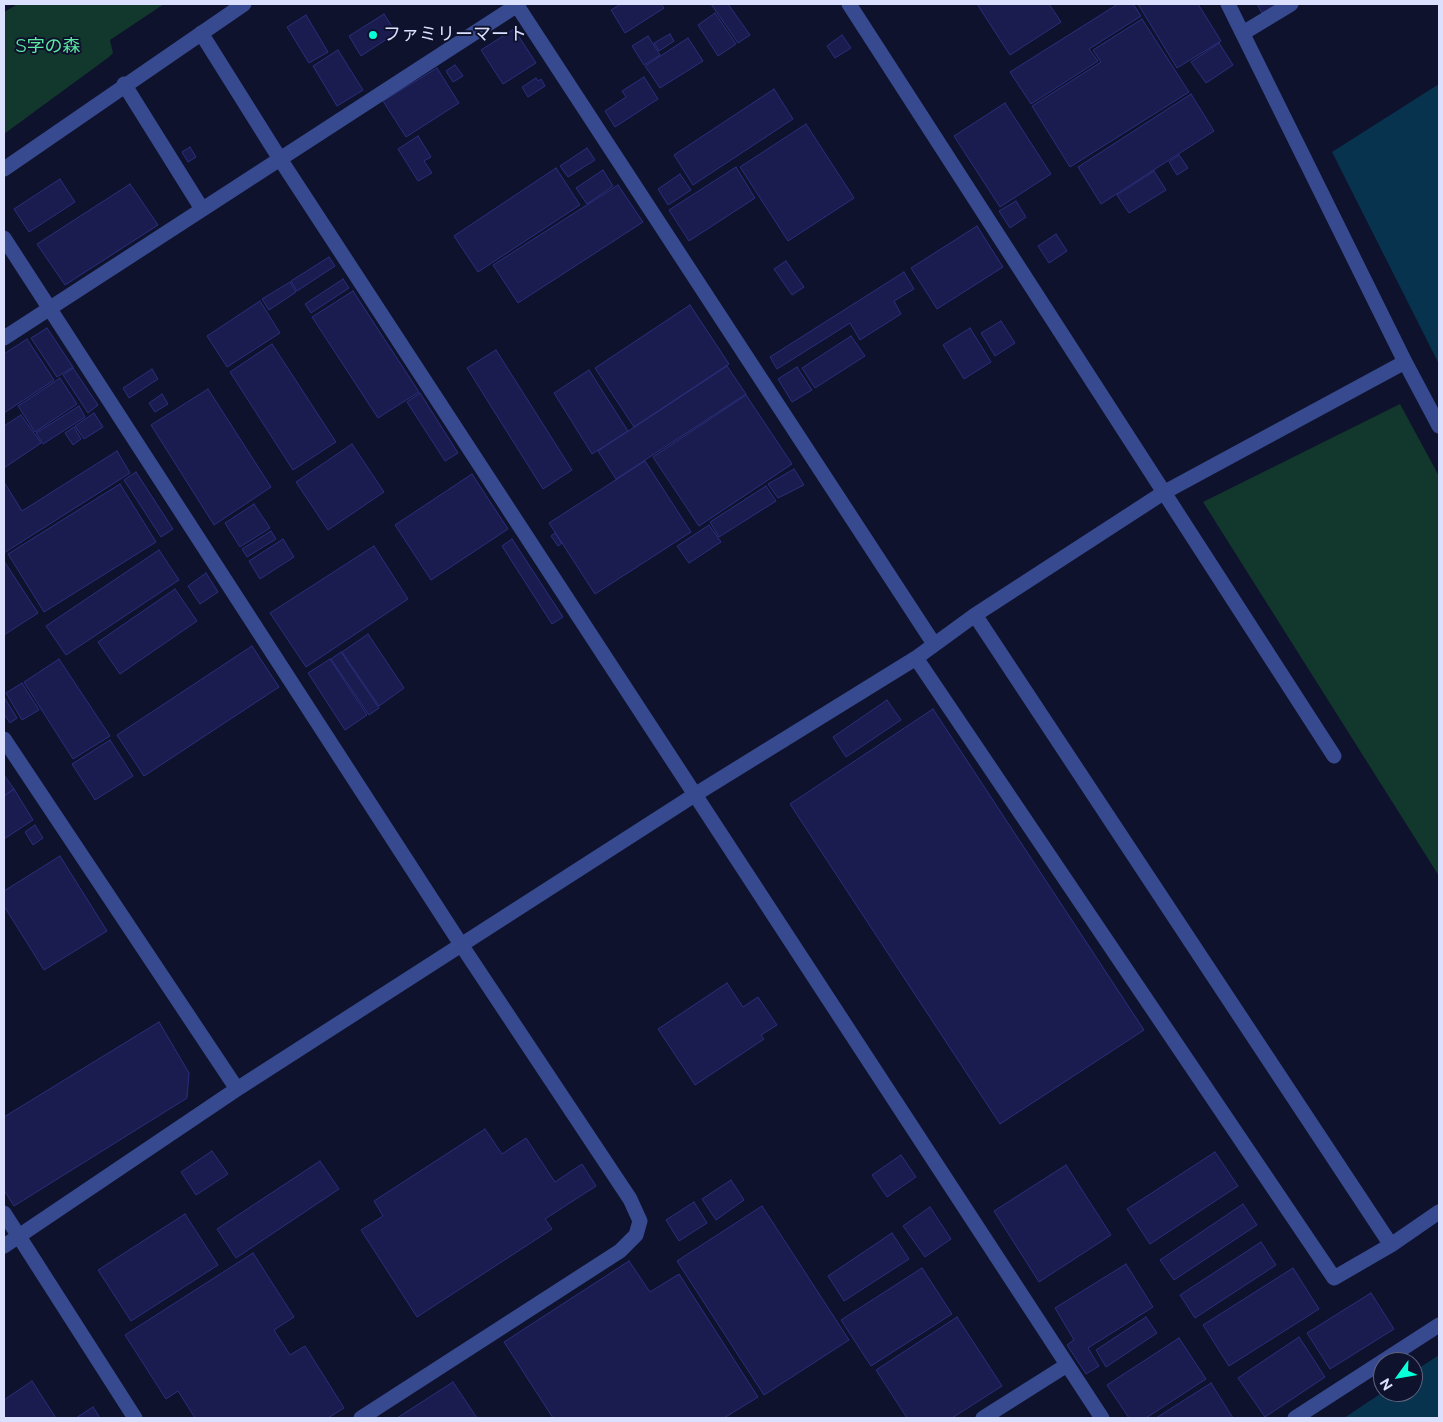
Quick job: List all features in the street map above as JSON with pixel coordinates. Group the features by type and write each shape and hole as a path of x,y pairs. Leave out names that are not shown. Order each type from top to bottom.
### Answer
{"street":[{"path":"4,168 124,84 244,4"},
{"path":"4,338 517,4 934,644"},
{"path":"849,4 1334,756"},
{"path":"1228,4 1405,362 1439,426"},
{"path":"1243,33 1291,4"},
{"path":"201,33 280,159 1102,1418"},
{"path":"124,84 202,209"},
{"path":"4,238 48,309 462,946 630,1199 640,1221 636,1235 620,1251 360,1418"},
{"path":"4,1246 237,1089 696,794 916,658 975,615 1163,493 1405,362"},
{"path":"975,615 1391,1245"},
{"path":"916,658 1334,1278 1391,1245 1439,1212"},
{"path":"4,739 237,1089"},
{"path":"4,1213 135,1418"},
{"path":"1294,1418 1439,1325"},
{"path":"983,1418 1067,1364"}],"green space":[{"name":"S字の森","path":"18,4 164,4 110,40 113,53 109,57 4,134 4,12"},
{"path":"1400,404 1439,476 1439,876 1203,502"}],"water":[{"path":"1439,84 1439,364 1332,152"},
{"path":"1439,1355 1439,1418 1344,1418 1373,1399 1373,1402 1423,1402 1423,1365"}],"building":[{"path":"621,4 661,4 664,8 625,33 611,10"},
{"path":"711,4 728,4 750,35 738,43"},
{"path":"977,4 1049,4 1061,22 1010,55"},
{"path":"1118,4 1133,4 1141,16 1089,49 1098,61 1031,104 1010,72"},
{"path":"1138,4 1198,4 1221,41 1177,68"},
{"path":"1257,4 1277,4 1262,13"},
{"path":"715,13 736,44 718,56 698,25"},
{"name":"ファミリーマート","path":"384,14 396,33 361,56 349,36"},
{"path":"306,15 328,52 309,63 287,27"},
{"path":"1142,19 1189,92 1070,167 1032,106 1101,62 1093,50"},
{"path":"514,29 536,63 503,84 481,50"},
{"path":"670,34 674,41 659,51 654,43"},
{"path":"842,35 851,48 835,58 827,46"},
{"path":"648,36 660,55 644,65 632,46"},
{"path":"688,38 703,61 660,88 645,66"},
{"path":"1219,43 1233,65 1206,83 1191,62"},
{"path":"338,50 363,90 337,106 313,66"},
{"path":"455,65 463,76 453,82 446,71"},
{"path":"437,68 459,103 406,137 383,101"},
{"path":"644,77 658,99 615,127 605,111 626,97 622,91"},
{"path":"536,78 538,81 541,79 545,86 528,97 522,87"},
{"path":"774,89 793,119 693,185 674,155"},
{"path":"1191,94 1214,131 1101,204 1078,167"},
{"path":"1005,103 1051,174 1000,207 954,136"},
{"path":"806,124 854,198 788,241 740,167"},
{"path":"418,136 431,157 424,161 432,173 418,181 398,149"},
{"path":"190,147 196,157 188,162 182,152"},
{"path":"587,148 595,160 568,177 560,166"},
{"path":"1179,155 1188,168 1177,175 1169,162"},
{"path":"736,167 755,198 689,241 669,210"},
{"path":"556,168 580,205 478,272 454,236"},
{"path":"603,170 613,186 587,204 576,188"},
{"path":"1154,171 1166,190 1129,213 1117,195"},
{"path":"680,174 691,190 668,205 658,189"},
{"path":"60,179 75,202 29,232 14,209"},
{"path":"130,184 158,225 65,285 37,244"},
{"path":"618,185 643,222 518,303 493,265"},
{"path":"1016,201 1026,217 1010,228 999,211"},
{"path":"977,226 1003,267 937,309 911,268"},
{"path":"1056,234 1067,251 1049,263 1038,246"},
{"path":"329,257 335,266 297,291 291,281"},
{"path":"786,261 804,287 792,295 774,269"},
{"path":"904,272 914,289 894,301 901,314 860,340 850,323 777,369 770,357"},
{"path":"343,279 349,288 311,313 305,304"},
{"path":"290,282 296,292 269,310 262,299"},
{"path":"353,291 419,392 378,418 312,317"},
{"path":"260,301 280,333 227,367 207,336"},
{"path":"690,305 729,364 634,427 595,368"},
{"path":"1001,321 1015,343 995,356 981,333"},
{"path":"47,328 73,367 57,377 31,338"},
{"path":"970,328 991,362 964,379 943,345"},
{"path":"851,336 865,356 815,388 802,368"},
{"path":"27,339 54,380 4,413 4,354"},
{"path":"272,344 336,442 293,470 230,372"},
{"path":"496,350 572,470 543,489 467,368"},
{"path":"727,366 746,394 616,479 598,451"},
{"path":"797,367 812,390 792,402 778,379"},
{"path":"73,368 98,405 88,413 63,375"},
{"path":"152,369 158,379 129,398 123,388"},
{"path":"589,370 628,431 592,454 554,393"},
{"path":"60,378 77,404 35,432 18,406"},
{"path":"208,389 271,487 214,525 151,425"},
{"path":"420,393 458,453 445,461 407,402"},
{"path":"162,394 168,404 155,412 149,403"},
{"path":"746,395 792,464 699,526 653,457"},
{"path":"79,406 85,417 43,444 36,433"},
{"path":"94,413 103,427 84,439 75,426"},
{"path":"21,415 41,443 4,468 4,426"},
{"path":"74,427 81,439 73,445 65,433"},
{"path":"352,444 384,492 328,530 296,482"},
{"path":"117,451 130,473 4,553 4,482 22,511"},
{"path":"645,461 691,532 595,594 549,523"},
{"path":"794,469 804,485 778,498 768,484"},
{"path":"136,472 173,529 161,537 124,480"},
{"path":"472,474 508,529 431,580 395,525"},
{"path":"120,484 156,542 44,612 8,554"},
{"path":"766,486 776,501 719,537 710,522"},
{"path":"254,504 270,528 240,547 225,523"},
{"path":"709,525 721,542 689,563 677,546"},
{"path":"271,531 276,539 247,557 242,549"},
{"path":"555,533 562,543 558,546 551,536"},
{"path":"283,539 294,557 260,579 249,561"},
{"path":"512,539 563,617 552,624 502,546"},
{"path":"374,546 408,599 306,667 270,613"},
{"path":"159,550 179,580 66,655 46,626"},
{"path":"4,561 38,613 4,635"},
{"path":"206,573 218,592 200,604 188,586"},
{"path":"175,589 197,621 120,674 98,642"},
{"path":"368,634 404,688 379,706 342,652"},
{"path":"252,646 279,687 144,776 117,735"},
{"path":"341,652 379,708 369,715 331,659"},
{"path":"59,659 110,736 73,759 24,682"},
{"path":"330,659 367,715 345,730 308,673"},
{"path":"22,683 39,710 22,720 6,693"},
{"path":"4,697 17,718 10,723 4,714"},
{"path":"887,700 901,720 846,757 833,737"},
{"path":"933,709 1144,1030 1000,1124 790,804"},
{"path":"110,740 133,776 95,800 72,764"},
{"path":"4,775 14,789 4,796"},
{"path":"14,789 33,820 4,839 4,796"},
{"path":"35,825 43,838 33,845 25,832"},
{"path":"60,856 107,931 44,970 4,906 4,891"},
{"path":"727,983 743,1007 758,997 777,1025 761,1035 764,1039 695,1085 658,1029"},
{"path":"159,1022 189,1073 187,1098 14,1206 4,1190 4,1117"},
{"path":"485,1129 502,1154 526,1138 555,1182 582,1164 596,1186 545,1219 552,1229 417,1317 361,1230 383,1216 374,1201"},
{"path":"212,1151 228,1174 196,1195 181,1172"},
{"path":"1215,1152 1238,1186 1150,1244 1127,1209"},
{"path":"901,1155 916,1177 887,1197 872,1175"},
{"path":"320,1161 339,1189 236,1258 217,1229"},
{"path":"1066,1165 1111,1235 1039,1282 994,1211"},
{"path":"731,1180 744,1200 716,1220 702,1199"},
{"path":"694,1202 707,1223 679,1241 666,1220"},
{"path":"1243,1204 1257,1225 1174,1280 1160,1260"},
{"path":"762,1206 849,1340 764,1395 677,1261"},
{"path":"930,1207 951,1239 925,1257 903,1226"},
{"path":"185,1214 218,1265 131,1321 98,1270"},
{"path":"892,1233 909,1259 844,1301 828,1276"},
{"path":"1261,1242 1276,1265 1195,1318 1180,1295"},
{"path":"253,1253 294,1317 274,1330 290,1355 305,1346 344,1408 328,1418 195,1418 178,1391 166,1399 125,1335"},
{"path":"629,1261 650,1292 679,1274 758,1397 724,1418 553,1418 504,1342"},
{"path":"1126,1264 1153,1307 1088,1348 1099,1366 1086,1374 1067,1345 1074,1340 1055,1308"},
{"path":"922,1268 952,1314 871,1366 841,1320"},
{"path":"1293,1268 1319,1309 1229,1366 1203,1325"},
{"path":"1371,1293 1394,1329 1330,1369 1307,1333"},
{"path":"957,1317 1002,1386 952,1418 907,1418 876,1370"},
{"path":"1146,1317 1157,1333 1106,1367 1096,1350"},
{"path":"1299,1337 1325,1377 1265,1417 1238,1378"},
{"path":"1179,1338 1206,1379 1146,1418 1129,1418 1107,1385"},
{"path":"32,1381 56,1418 4,1418 4,1400"},
{"path":"453,1382 477,1418 397,1418"},
{"path":"1211,1383 1233,1418 1156,1418"},
{"path":"93,1407 100,1418 76,1418"}],"place":[{"name":"ファミリーマート","path":"373,35"}]}
